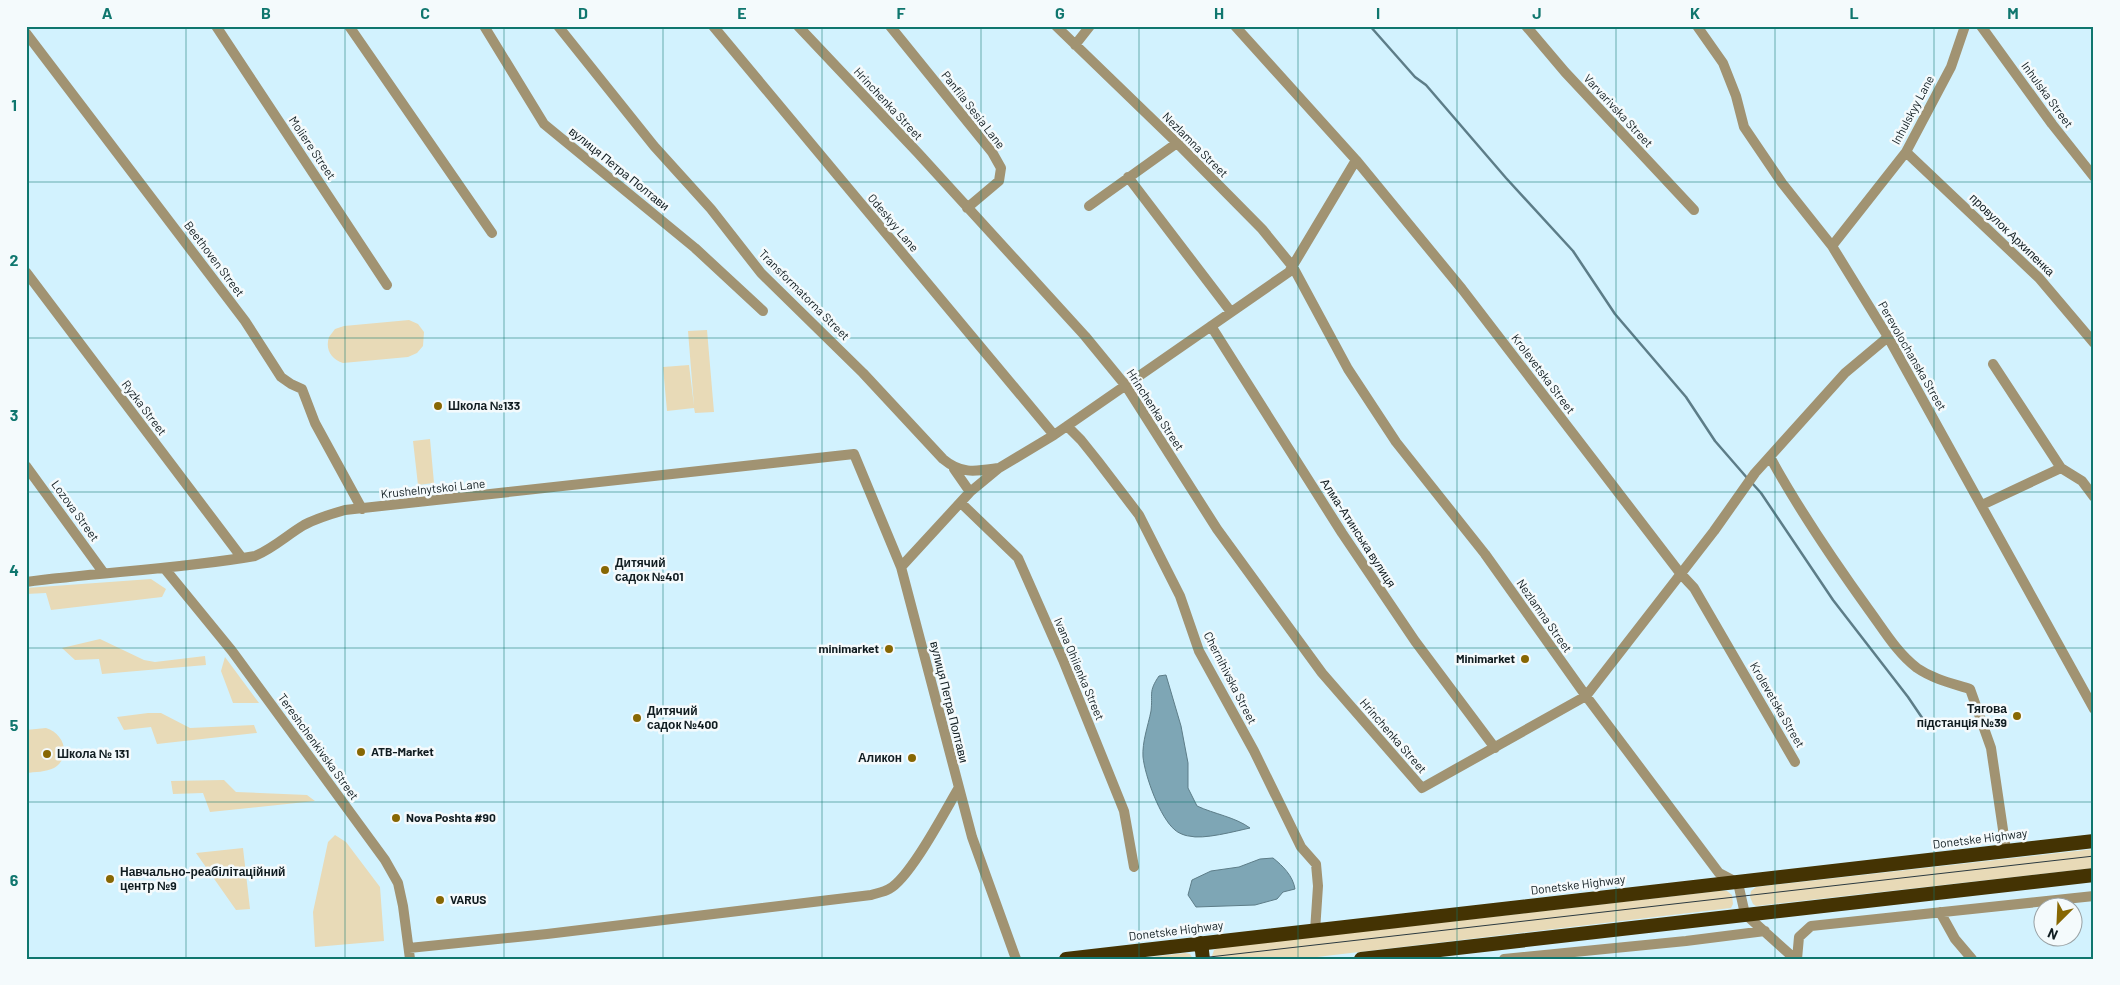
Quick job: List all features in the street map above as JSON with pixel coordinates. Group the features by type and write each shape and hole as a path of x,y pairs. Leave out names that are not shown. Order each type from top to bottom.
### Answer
{"highway":[{"name":"Donetske Highway","path":"1066,959 1738,883 2006,850 2094,842"},
{"path":"1362,959 2094,875"},
{"path":"1201,943 1203,959"}],"street":[{"name":"Moliere Street","path":"216,26 387,285"},
{"path":"349,26 492,234"},
{"name":"вулиця Петра Полтави","path":"484,26 544,124 695,248 763,310"},
{"name":"Transformatorna Street","path":"558,26 654,146 711,210 761,273 863,373 954,469 970,492"},
{"name":"Odeskyy Lane","path":"713,26 1054,435"},
{"name":"Hrinchenka Street","path":"798,26 1085,336 1126,386 1217,529 1322,674 1422,788 1496,748"},
{"name":"Panfila Sesia Lane","path":"890,26 992,152 1001,168 999,180 967,208"},
{"name":"Nezlamna Street","path":"1056,26 1177,143 1262,230 1293,267 1348,369 1396,442 1485,554 1586,696 1719,873 1738,883"},
{"path":"1075,45 1090,26"},
{"name":"Krolevetska Street","path":"1235,26 1356,160 1462,289 1680,574 1694,588 1796,762"},
{"name":"Varvarivska Street","path":"1526,26 1565,72 1694,210"},
{"name":"Perevolochanska Street","path":"1698,26 1723,63 1736,96 1744,127 1782,183 1832,246 1888,337 2094,709"},
{"name":"Inhulskyy Lane","path":"1832,246 1906,152 1950,67 1965,26"},
{"name":"Inhulska Street","path":"1981,26 2052,124 2094,177"},
{"name":"Beethoven Street","path":"26,34 245,321 281,377 291,384 302,388 316,423 362,509"},
{"path":"1088,206 1177,143"},
{"name":"провулок Архипенка","path":"1906,152 2040,278 2094,343"},
{"path":"902,567 970,492 1000,468 1054,435 1289,272 1356,160"},
{"path":"1128,177 1231,312"},
{"name":"Ryzka Street","path":"26,272 242,558"},
{"name":"Алма-Атинська вулиця","path":"1211,326 1347,541 1415,641 1496,748"},
{"path":"1496,748 1586,696 1714,531 1755,473 1845,373 1888,337"},
{"path":"1993,364 2061,468 2082,481 2094,497"},
{"name":"Chernihivska Street","path":"1067,426 1098,460 1139,515 1180,596 1199,651 1254,751 1301,847 1316,864 1318,886 1314,931"},
{"name":"вулиця Петра Полтави","path":"854,454 902,567 958,789 972,837 1016,959"},
{"name":"Krushelnytskoi Lane","path":"26,582 103,572 165,569 255,556 268,551 304,525 345,510 854,454"},
{"path":"1770,457 1783,482 1833,560 1901,652 1915,667 1932,678 1970,689 1991,748 2006,850"},
{"name":"Lozova Street","path":"26,466 103,572"},
{"path":"954,469 967,471 1000,468"},
{"path":"1982,505 2061,468"},
{"name":"Ivana Ohiienka Street","path":"961,502 1018,558 1063,660 1124,811 1134,867"},
{"name":"Tereshchenkivska Street","path":"165,569 232,651 385,860 398,883 410,959"},
{"path":"409,948 546,934 871,895 890,889 904,877 958,789"},
{"path":"1738,883 1745,914 1796,959"},
{"path":"1796,959 1799,937 1811,926 2094,896"},
{"path":"1940,912 1955,939 1972,959"},
{"path":"1504,959 1686,942 1765,931"}],"shaded area":[{"path":"409,320 418,324 424,332 423,346 417,353 408,357 343,363 335,359 330,353 328,341 335,329 344,326"},
{"path":"707,330 714,412 695,413 694,408 667,411 663,367 689,365 694,406 688,331"},
{"path":"430,439 434,483 418,485 413,441"},
{"path":"151,579 166,589 162,597 51,610 46,593 26,594 26,588"},
{"path":"100,639 144,660 155,662 205,656 206,665 102,674 99,659 75,660 62,648"},
{"path":"225,657 259,703 233,703 221,671"},
{"path":"161,713 190,728 254,725 257,733 157,744 151,727 124,730 117,717"},
{"path":"46,728 61,740 64,746 63,758 54,768 26,773 26,730"},
{"path":"224,780 236,792 307,795 315,801 210,812 203,793 173,794 171,781"},
{"path":"335,835 346,842 380,887 384,941 315,947 313,912 328,842"},
{"path":"243,848 250,909 236,910 196,853"},
{"path":"2094,849 2094,868 1756,906 1750,897 1751,891 1756,887"},
{"path":"1727,891 1732,895 1733,904 1731,908 1300,959 1211,959 1214,950 1218,948"},
{"path":"1190,954 1193,959 1132,959"}],"water":[{"path":"1166,675 1181,726 1188,763 1188,788 1197,806 1238,821 1250,828 1202,837 1184,835 1176,831 1169,824 1159,807 1144,765 1143,751 1151,711 1152,690 1159,676"},
{"path":"1273,858 1287,872 1295,889 1283,892 1277,899 1255,905 1196,907 1188,895 1192,880 1211,871 1239,867 1260,859"}],"waterway":[{"path":"1370,26 1415,77 1426,85 1506,178 1573,251 1615,314 1686,397 1715,441 1748,479"},
{"path":"1752,483 1761,493 1833,600 1908,697 1929,728"}],"tram line":[{"path":"1192,959 2094,856"}],"place":[{"name":"Школа №133","path":"438,406"},
{"name":"Дитячий садок №401","path":"605,570"},
{"name":"minimarket","path":"889,649"},
{"name":"Minimarket","path":"1525,659"},
{"name":"Тягова пiдстанцiя №39","path":"2017,716"},
{"name":"Дитячий садок №400","path":"637,718"},
{"name":"ATB-Market","path":"361,752"},
{"name":"Школа № 131","path":"47,754"},
{"name":"Аликон","path":"912,758"},
{"name":"Nova Poshta #90","path":"396,818"},
{"name":"Навчально-реабілітаційний центр №9","path":"110,879"},
{"name":"VARUS","path":"440,900"}]}
